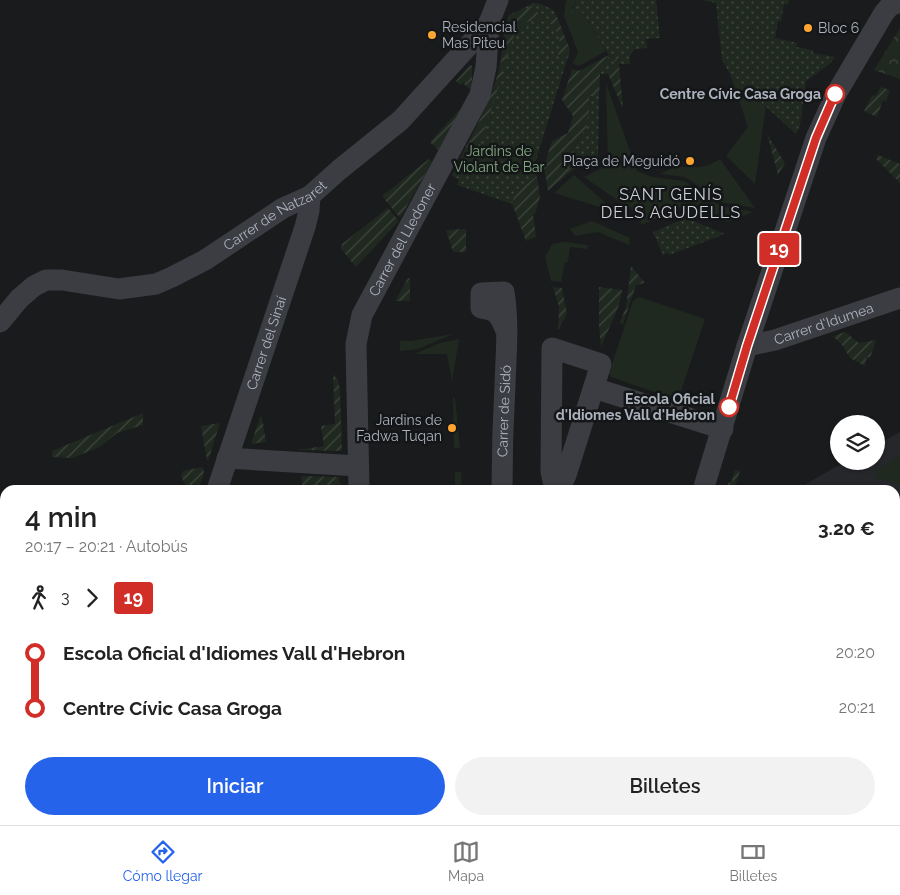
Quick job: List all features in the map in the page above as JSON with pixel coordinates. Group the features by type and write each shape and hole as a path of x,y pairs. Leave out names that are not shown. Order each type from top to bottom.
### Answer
{"street":[{"name":"Carrer de Natzaret","path":"0,322 18,299 34,286 46,280 62,280 119,289 156,284 205,260 283,208 310,196 401,120 489,23 498,0"},
{"path":"705,485 747,346 816,138 836,94 874,29 890,6 900,2"},
{"name":"Carrer del Lledoner","path":"359,485 356,344 362,315 480,95 486,67 489,23"},
{"name":"Carrer del Sinaí","path":"219,485 305,227 310,196"},
{"name":"Carrer d'Idumea","path":"747,346 775,340 900,298"},
{"name":"Carrer de Sidó","path":"502,485 507,333"},
{"path":"554,485 551,471 552,348 601,364 561,485"},
{"path":"594,388 723,429"},
{"path":"227,458 358,466"}],"shaded area":[{"path":"900,432 900,485 804,485 830,470 885,470 885,440"}],"green space":[{"path":"566,0 577,0 572,8 582,12 606,51 579,66 573,64 578,52 564,16"},
{"path":"577,0 656,0 660,38 646,39 647,48 634,51 631,55 630,64 619,64 618,55 608,74 600,74 609,55 582,12 571,12"},
{"path":"701,0 789,0 788,5 784,4 775,38 797,43 796,47 813,50 813,53 835,57 831,63 806,81 800,125 796,134 730,74 722,60 716,3"},
{"name":"Jardins de Violant de Bar","path":"533,3 538,3 554,10 570,50 533,170 537,176 515,193 512,204 457,185 459,179 452,176 484,113 497,80 502,44 509,15"},
{"path":"534,5 541,19 522,25 514,35 473,168 460,159 493,90 498,75 508,18"},
{"path":"556,14 570,50 568,58 558,55 560,44 558,35 554,27 545,20"},
{"path":"900,28 900,79 874,70"},
{"path":"618,54 623,109 608,74"},
{"path":"609,55 600,74 599,96 588,96 590,105 586,128 560,167 575,169 548,191 544,166 552,141 568,133 573,116 562,100 572,69 579,71"},
{"path":"470,65 472,66 472,91 463,83 460,85 456,81"},
{"path":"730,74 766,106 755,184 726,156 748,127"},
{"path":"606,83 637,171 652,177 684,181 721,206 753,212 728,222 683,204 642,225 628,204 627,207 584,177 608,165"},
{"path":"881,87 890,90 886,101 883,100 877,117 864,111 872,95 875,96"},
{"path":"588,95 599,96 598,159 575,169 560,168 586,128"},
{"path":"460,109 461,111 438,150 430,142"},
{"path":"767,134 785,163 778,175"},
{"path":"878,155 900,164 900,183 876,159"},
{"path":"429,159 432,162 400,218 382,196"},
{"path":"720,159 755,208 721,202 685,177 661,174 672,168 707,166"},
{"path":"574,175 616,212 554,193"},
{"path":"537,176 540,197 535,214 533,214 536,237 526,241 512,204 515,193"},
{"path":"388,208 399,221 356,267 341,249 342,244"},
{"path":"686,218 725,234 669,255 668,253 663,255 653,232"},
{"path":"592,221 630,238 629,245 598,232 575,236 570,229"},
{"path":"466,229 466,252 453,252 446,230"},
{"path":"565,242 588,245 587,249 570,247 568,262 565,262 561,282 551,281 545,257 552,244"},
{"path":"631,266 645,283 636,285 623,324 620,323 626,307"},
{"path":"408,278 410,279 410,301 395,301"},
{"path":"553,287 562,288 567,314 558,330 559,307"},
{"path":"599,287 622,290 619,305 601,347 599,325"},
{"path":"639,297 705,319 679,397 675,399 611,377 609,373 633,301"},
{"path":"845,332 859,343 876,340 870,358 867,357 865,366 850,358 843,346 833,336"},
{"path":"453,334 418,349 400,351 400,341"},
{"path":"459,339 452,382 447,354 414,354 440,343"},
{"path":"333,374 338,380 340,390 342,451 298,450 324,446 321,426 335,424"},
{"path":"453,398 455,398 460,448 454,448"},
{"path":"143,413 143,425 117,433 100,447 72,458 52,457 52,451"},
{"path":"260,417 262,417 266,442 251,444"},
{"path":"220,423 208,461 207,461 201,426"},
{"path":"900,456 900,485 877,478 876,470 885,470 885,465"},
{"path":"203,467 204,473 200,485 186,485 181,476 183,471"},
{"path":"735,470 740,471 736,485 728,485 729,482 731,483"},
{"path":"455,472 461,472 462,485 455,485"},
{"path":"301,476 339,477 340,485 302,485"}],"bus line":[{"name":"19","path":"729,407 747,346 816,138 835,94"}],"place":[{"name":"Bloc 6","path":"808,28"},
{"name":"Residencial Mas Piteu","path":"432,35"},
{"name":"Centre Cívic Casa Groga","path":"835,94"},
{"name":"Plaça de Meguidó","path":"690,161"},
{"name":"Escola Oficial d'Idiomes Vall d'Hebron","path":"729,407"},
{"name":"Jardins de Fadwa Tuqan","path":"452,428"}],"district":[{"name":"SANT GENÍS DELS AGUDELLS","path":"671,203"}]}
